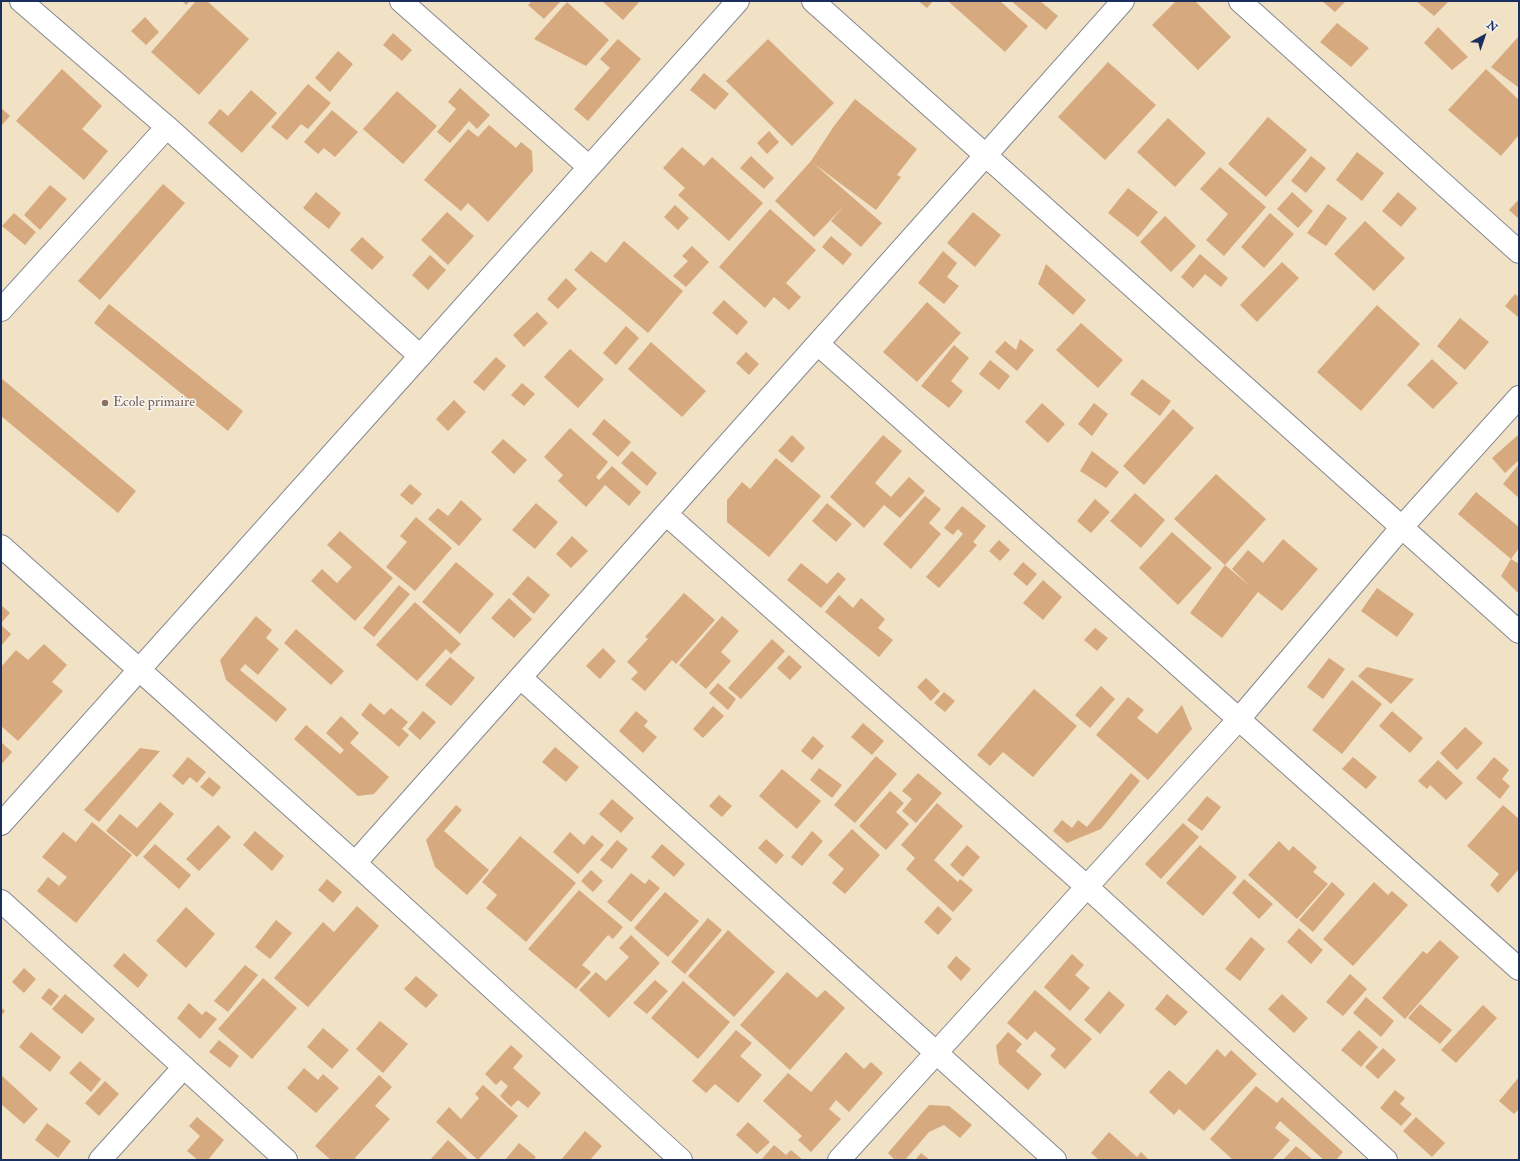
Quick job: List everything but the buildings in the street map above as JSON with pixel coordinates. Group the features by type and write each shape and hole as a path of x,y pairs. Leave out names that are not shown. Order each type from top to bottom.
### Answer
{"street":[{"path":"21,1 167,127 420,356"},
{"path":"401,1 589,167"},
{"path":"1,824 738,1"},
{"path":"813,1 1519,632"},
{"path":"355,863 1123,1"},
{"path":"1240,1 1519,252"},
{"path":"1,310 167,127"},
{"path":"818,344 1519,969"},
{"path":"839,1160 1239,719 1402,527 1519,397"},
{"path":"666,514 1086,886 1386,1160"},
{"path":"1,546 355,863 681,1160"},
{"path":"521,678 1055,1160"},
{"path":"1,901 286,1160"},
{"path":"100,1160 184,1067"}],"place":[{"name":"Ecole primaire","path":"105,403"}]}
